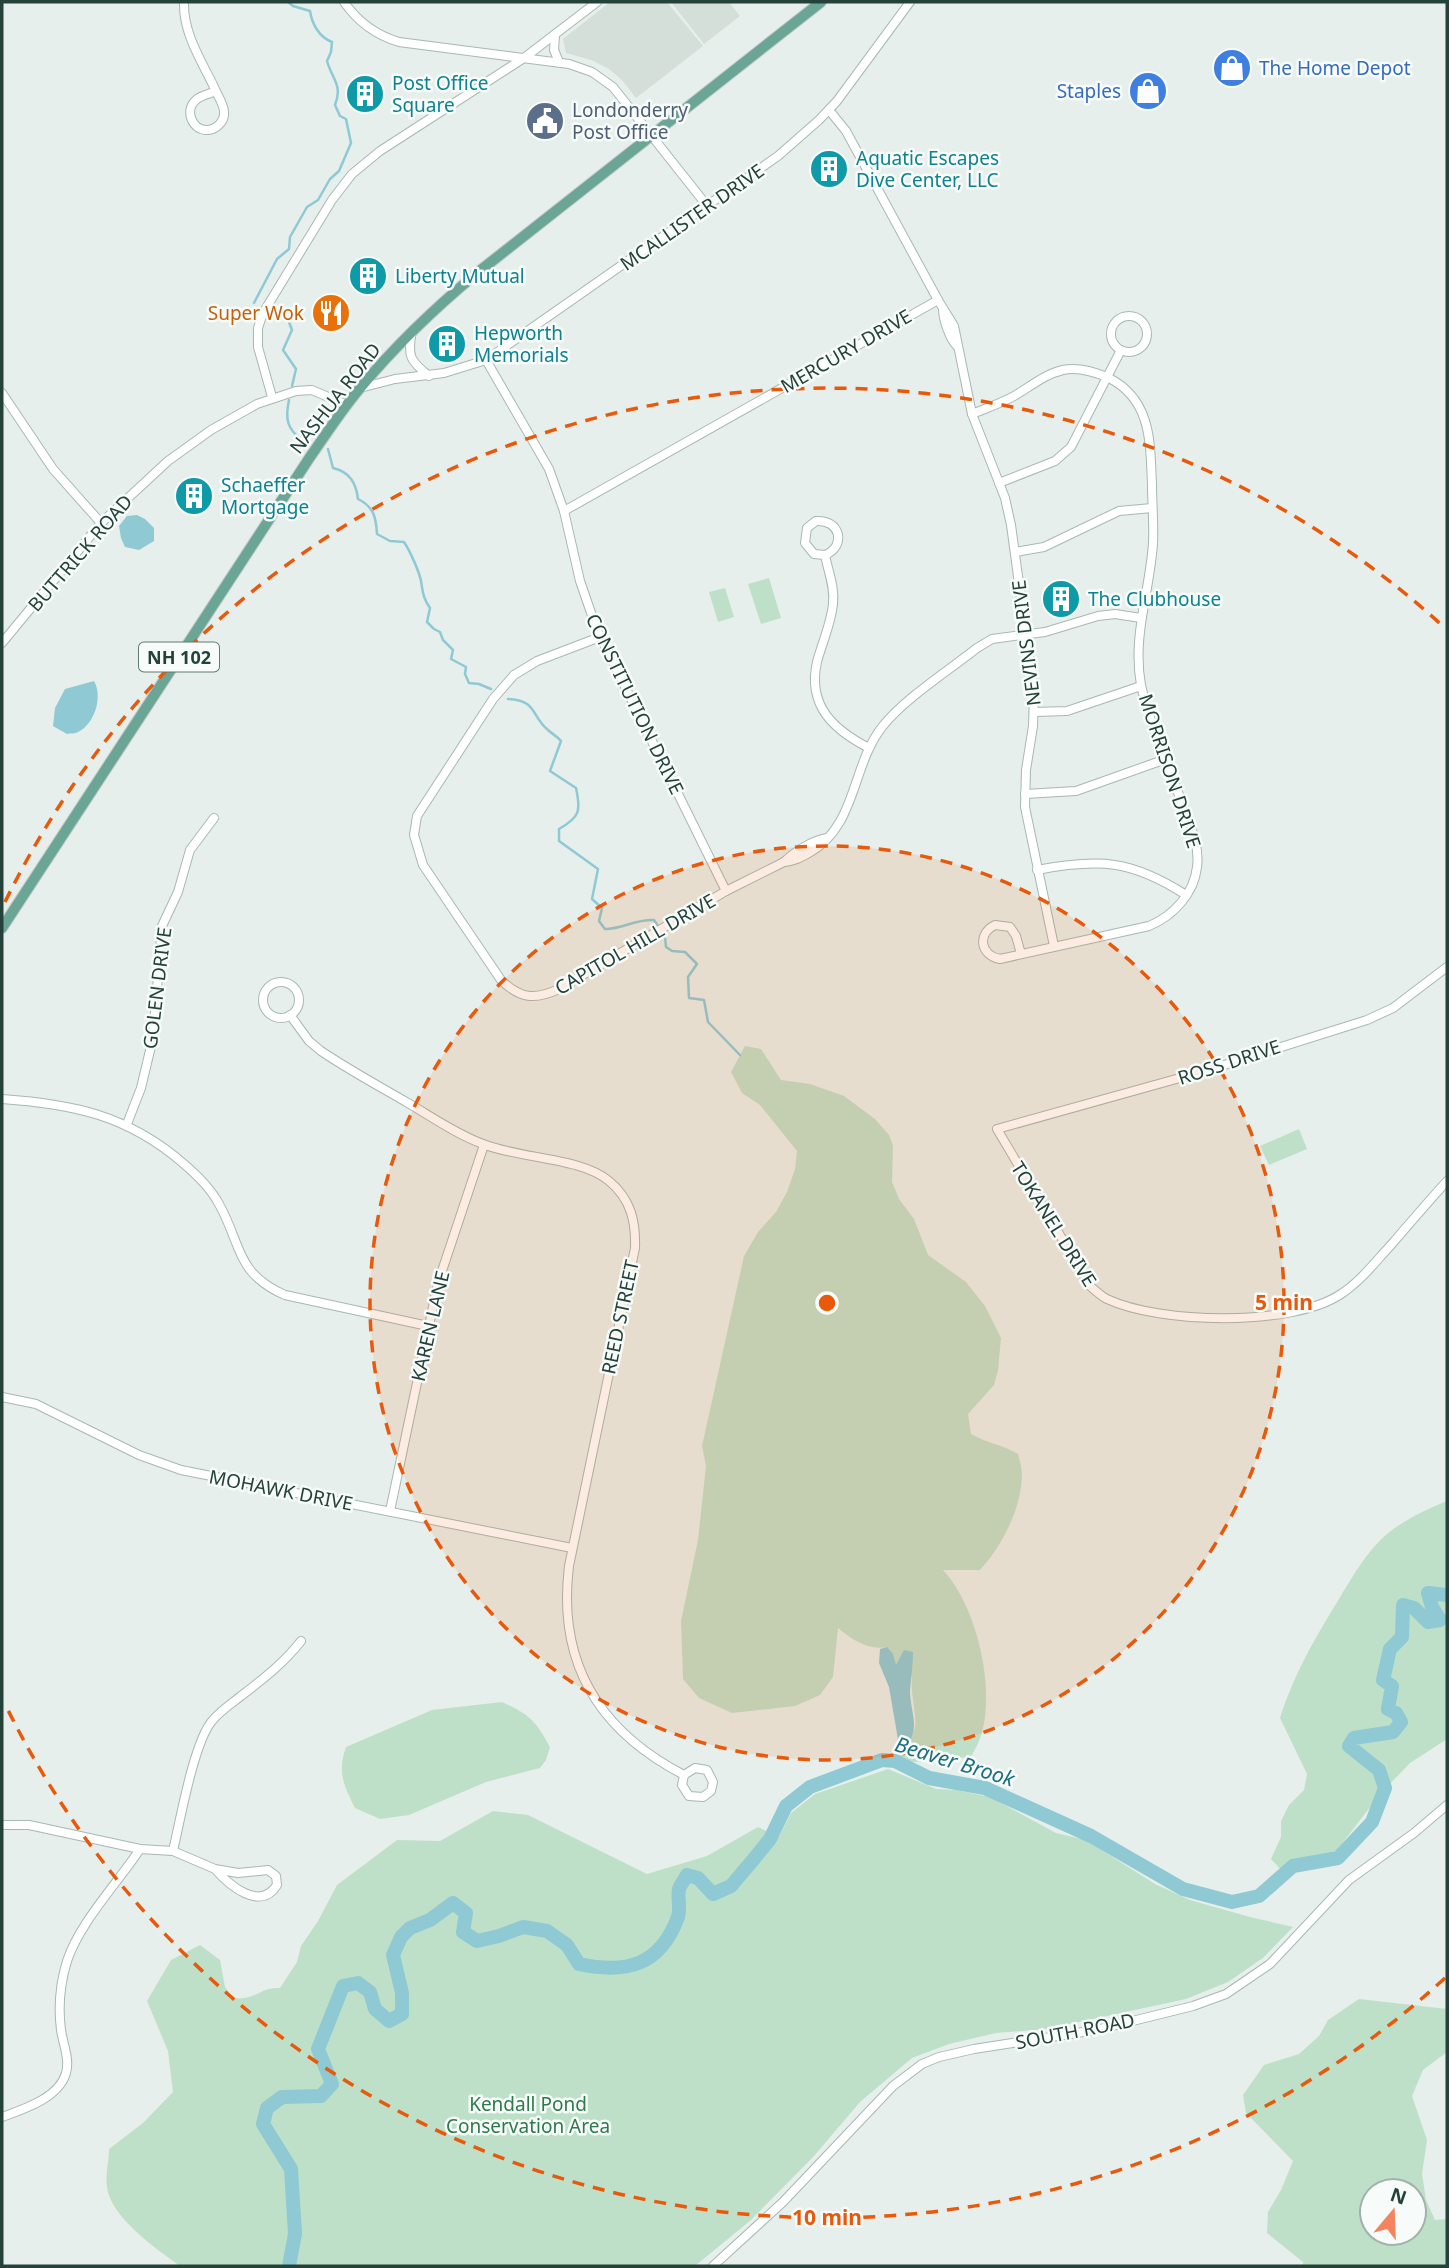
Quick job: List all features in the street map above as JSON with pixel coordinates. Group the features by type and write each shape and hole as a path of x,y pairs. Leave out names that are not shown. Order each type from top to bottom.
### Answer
{"main road":[{"name":"NASHUA ROAD","path":"2,929 310,457 360,388 412,331 477,273 821,2"}],"street":[{"path":"184,2 184,19 189,36 223,106 224,117 221,122 213,129 202,129 190,118 191,106 199,98 216,92"},
{"path":"344,2 365,26 399,43 559,62 585,68 608,82 708,207"},
{"path":"272,397 258,346 260,319 332,200 352,174 371,158 524,58 597,2"},
{"name":"MCALLISTER DRIVE","path":"360,388 395,379 429,376 486,360 708,207 778,156 828,110 910,2"},
{"path":"555,36 554,50 559,62"},
{"path":"828,110 846,131 938,300"},
{"name":"NEVINS DRIVE","path":"938,300 954,326 972,414 1008,511 1027,635 1034,712 1025,794 1026,818 1054,946"},
{"name":"MERCURY DRIVE","path":"564,511 938,300"},
{"path":"1122,318 1136,318 1146,328 1144,343 1136,350 1121,350 1113,342 1112,328 1122,318"},
{"path":"412,331 410,355 414,364 429,376"},
{"path":"999,483 1055,461 1071,447 1121,350"},
{"name":"CONSTITUTION DRIVE","path":"486,360 541,453 564,511 580,581 600,637 726,891"},
{"name":"MORRISON DRIVE","path":"972,414 998,405 1037,380 1064,370 1084,370 1107,377 1127,390 1146,419 1150,439 1153,542 1138,649 1141,686 1197,846 1195,879 1186,895 1167,917 1149,926 1000,959 989,955 983,946 986,931 995,925 1010,927 1016,936 1021,954"},
{"name":"BUTTRICK ROAD","path":"2,643 101,523 168,461 211,430 272,397 296,391 312,390 347,405"},
{"path":"2,393 53,469 101,523"},
{"path":"1015,552 1044,547 1119,511 1152,508"},
{"path":"816,522 827,522 838,532 837,547 825,555 814,554 804,543 807,528 816,522"},
{"path":"825,555 832,586 833,606 817,662 816,688 821,707 832,724 869,748"},
{"name":"CAPITOL HILL DRIVE","path":"600,637 537,662 514,675 506,683 421,808 415,825 417,849 429,875 501,980 517,994 538,996 559,989 726,891 784,862 794,861 824,843 845,815 869,748 892,717 976,648 992,639 1053,630 1107,614 1141,618"},
{"path":"1034,712 1067,711 1141,686"},
{"path":"1025,794 1076,791 1166,759"},
{"name":"GOLEN DRIVE","path":"127,1124 141,1088 153,1038 162,926 178,892 190,849 214,818"},
{"path":"1037,870 1082,862 1104,862 1130,867 1166,882 1186,895"},
{"name":"ROSS DRIVE","path":"997,1129 1205,1071 1367,1020 1393,1008 1447,967"},
{"name":"REED STREET","path":"285,983 295,990 299,1002 290,1015 279,1018 266,1010 263,999 271,986 285,983"},
{"name":"REED STREET","path":"290,1015 309,1041 321,1051 456,1131 484,1145 595,1172 610,1182 622,1195 634,1219 635,1248 572,1548 566,1615 571,1644 581,1674 614,1724 642,1749 684,1775"},
{"path":"2,1099 75,1108 127,1124 153,1139 209,1189 221,1207 244,1263 255,1277 269,1288 285,1295 428,1326"},
{"name":"TOKANEL DRIVE","path":"997,1129 1090,1286 1104,1297 1120,1304 1199,1318 1239,1318 1306,1309 1340,1295 1367,1272 1447,1181"},
{"name":"KAREN LANE","path":"390,1511 428,1326 445,1261 484,1145"},
{"name":"MOHAWK DRIVE","path":"2,1397 36,1404 122,1448 164,1465 572,1548"},
{"path":"173,1852 189,1782 209,1724 276,1669 301,1641"},
{"name":"SOUTH ROAD","path":"713,2266 783,2202 893,2086 922,2064 974,2049 1096,2030 1193,2006 1226,1994 1270,1964 1349,1880 1414,1833 1447,1805"},
{"path":"2,1825 29,1825 140,1849 173,1852 215,1869 238,1873 268,1870 276,1876 277,1885 268,1894 258,1897 232,1886 215,1869"},
{"path":"2,2117 37,2102 52,2092 66,2075 67,2062 59,2016 67,1963 82,1931 140,1849"}],"shaded area":[{"path":"610,2 667,2 703,46 636,98 609,69 591,60 566,53 563,39"},
{"path":"671,2 729,2 740,16 704,44"}],"green space":[{"path":"769,578 781,618 761,624 748,584"},
{"path":"725,588 734,617 718,622 709,592"},
{"path":"745,1046 761,1049 781,1080 810,1084 844,1096 875,1119 889,1135 893,1146 892,1182 899,1199 914,1219 928,1255 966,1282 985,1306 1001,1338 994,1385 968,1414 971,1434 1018,1454 1022,1476 1018,1501 1003,1538 980,1570 943,1570 965,1603 980,1646 984,1669 985,1713 981,1735 971,1757 895,1761 915,1727 912,1677 896,1666 887,1647 867,1646 838,1628 833,1677 820,1695 795,1706 732,1713 699,1698 683,1679 681,1621 698,1540 706,1466 702,1446 744,1256 787,1192 795,1169 797,1151 760,1105 742,1093 731,1072"},
{"path":"1299,1129 1307,1149 1269,1165 1260,1146"},
{"path":"1447,1501 1447,1739 1410,1763 1381,1793 1337,1850 1284,1873 1271,1859 1281,1837 1281,1821 1289,1805 1304,1790 1307,1774 1280,1718 1292,1686 1321,1628 1373,1549 1401,1524"},
{"path":"502,1702 531,1719 545,1738 550,1747 540,1768 486,1782 409,1815 380,1819 355,1808 343,1779 342,1764 346,1747 432,1710"},
{"name":"Kendall Pond Conservation Area","path":"888,1769 936,1789 990,1797 1056,1833 1086,1840 1155,1884 1190,1900 1293,1927 1263,1958 1228,1982 1186,1999 1047,2029 996,2033 949,2044 912,2058 860,2102 814,2156 751,2220 695,2266 180,2266 136,2232 110,2198 107,2187 109,2149 143,2123 173,2092 168,2051 147,2001 171,1960 200,1945 220,1960 225,1987 233,1998 247,1998 280,1988 297,1962 301,1946 337,1885 397,1840 440,1841 493,1811 528,1815 647,1874 707,1856 758,1827 779,1837 791,1813 815,1794"},
{"path":"1359,1999 1447,2009 1447,2052 1423,2070 1412,2096 1427,2140 1422,2177 1358,2177 1358,2247 1428,2247 1428,2204 1435,2220 1447,2219 1446,2266 1303,2266 1303,2262 1267,2233 1268,2212 1293,2161 1246,2113 1243,2095 1264,2065 1299,2054 1319,2036 1328,2020"}],"water":[{"path":"137,515 154,528 154,541 139,550 125,547 119,526 127,516"},
{"path":"94,681 98,694 96,709 89,723 78,732 67,734 53,726 55,708 65,689"},
{"path":"887,1647 893,1654 896,1665 904,1650 913,1652 910,1690 914,1730 912,1737 900,1751 889,1687 879,1663 880,1649"}],"waterway":[{"path":"254,303 277,259 289,249 290,237 307,207 318,200 330,179 339,171 351,143 346,119 340,116 335,105 338,92 327,61 332,42 323,37 317,29 310,11 288,2"},
{"path":"277,316 287,317 292,330 283,350 296,369 292,386"},
{"path":"289,400 288,423 302,440"},
{"path":"328,449 333,468 344,472 351,479 358,499 368,505 373,513 377,534 390,541 404,542 430,608 427,622 440,632 443,640 453,650 451,659 466,667 465,674 469,683 491,689"},
{"path":"508,699 524,702 561,741 550,771 576,788 578,808 575,817 559,829 559,841 598,869 592,899 602,908 599,921 605,929 654,920 665,937 666,947 672,951 685,952 697,964 688,977 689,998 704,1000 708,1022 740,1055"},
{"name":"Beaver Brook","path":"289,2266 295,2234 291,2169 263,2124 267,2108 282,2097 321,2096 332,2084 318,2049 343,1986 358,1983 370,1992 375,2009 389,2021 402,2014 402,1993 393,1955 401,1937 410,1928 430,1920 453,1903 466,1913 463,1932 477,1941 523,1927 547,1931 567,1945 579,1964 612,1968 639,1963 662,1946 671,1933 679,1914 679,1889 687,1875 698,1878 713,1894 731,1886 770,1839 786,1806 810,1787 882,1760 895,1761 929,1778 985,1788 1091,1836 1183,1889 1232,1902 1259,1896 1293,1866 1338,1858 1372,1822 1385,1788 1379,1770 1349,1746 1354,1738 1393,1732 1401,1722 1396,1713 1388,1709 1392,1686 1383,1680 1390,1649 1402,1637 1403,1605 1414,1608 1428,1622 1440,1620 1428,1593 1447,1595"}],"place":[{"name":"The Home Depot","path":"1232,68"},
{"name":"Staples","path":"1148,91"},
{"name":"Post Office Square","path":"365,94"},
{"name":"Londonderry Post Office","path":"545,121"},
{"name":"Aquatic Escapes Dive Center, LLC","path":"829,169"},
{"name":"Liberty Mutual","path":"368,276"},
{"name":"Super Wok","path":"331,313"},
{"name":"Hepworth Memorials","path":"447,344"},
{"name":"Schaeffer Mortgage","path":"194,496"},
{"name":"The Clubhouse","path":"1061,599"}]}
